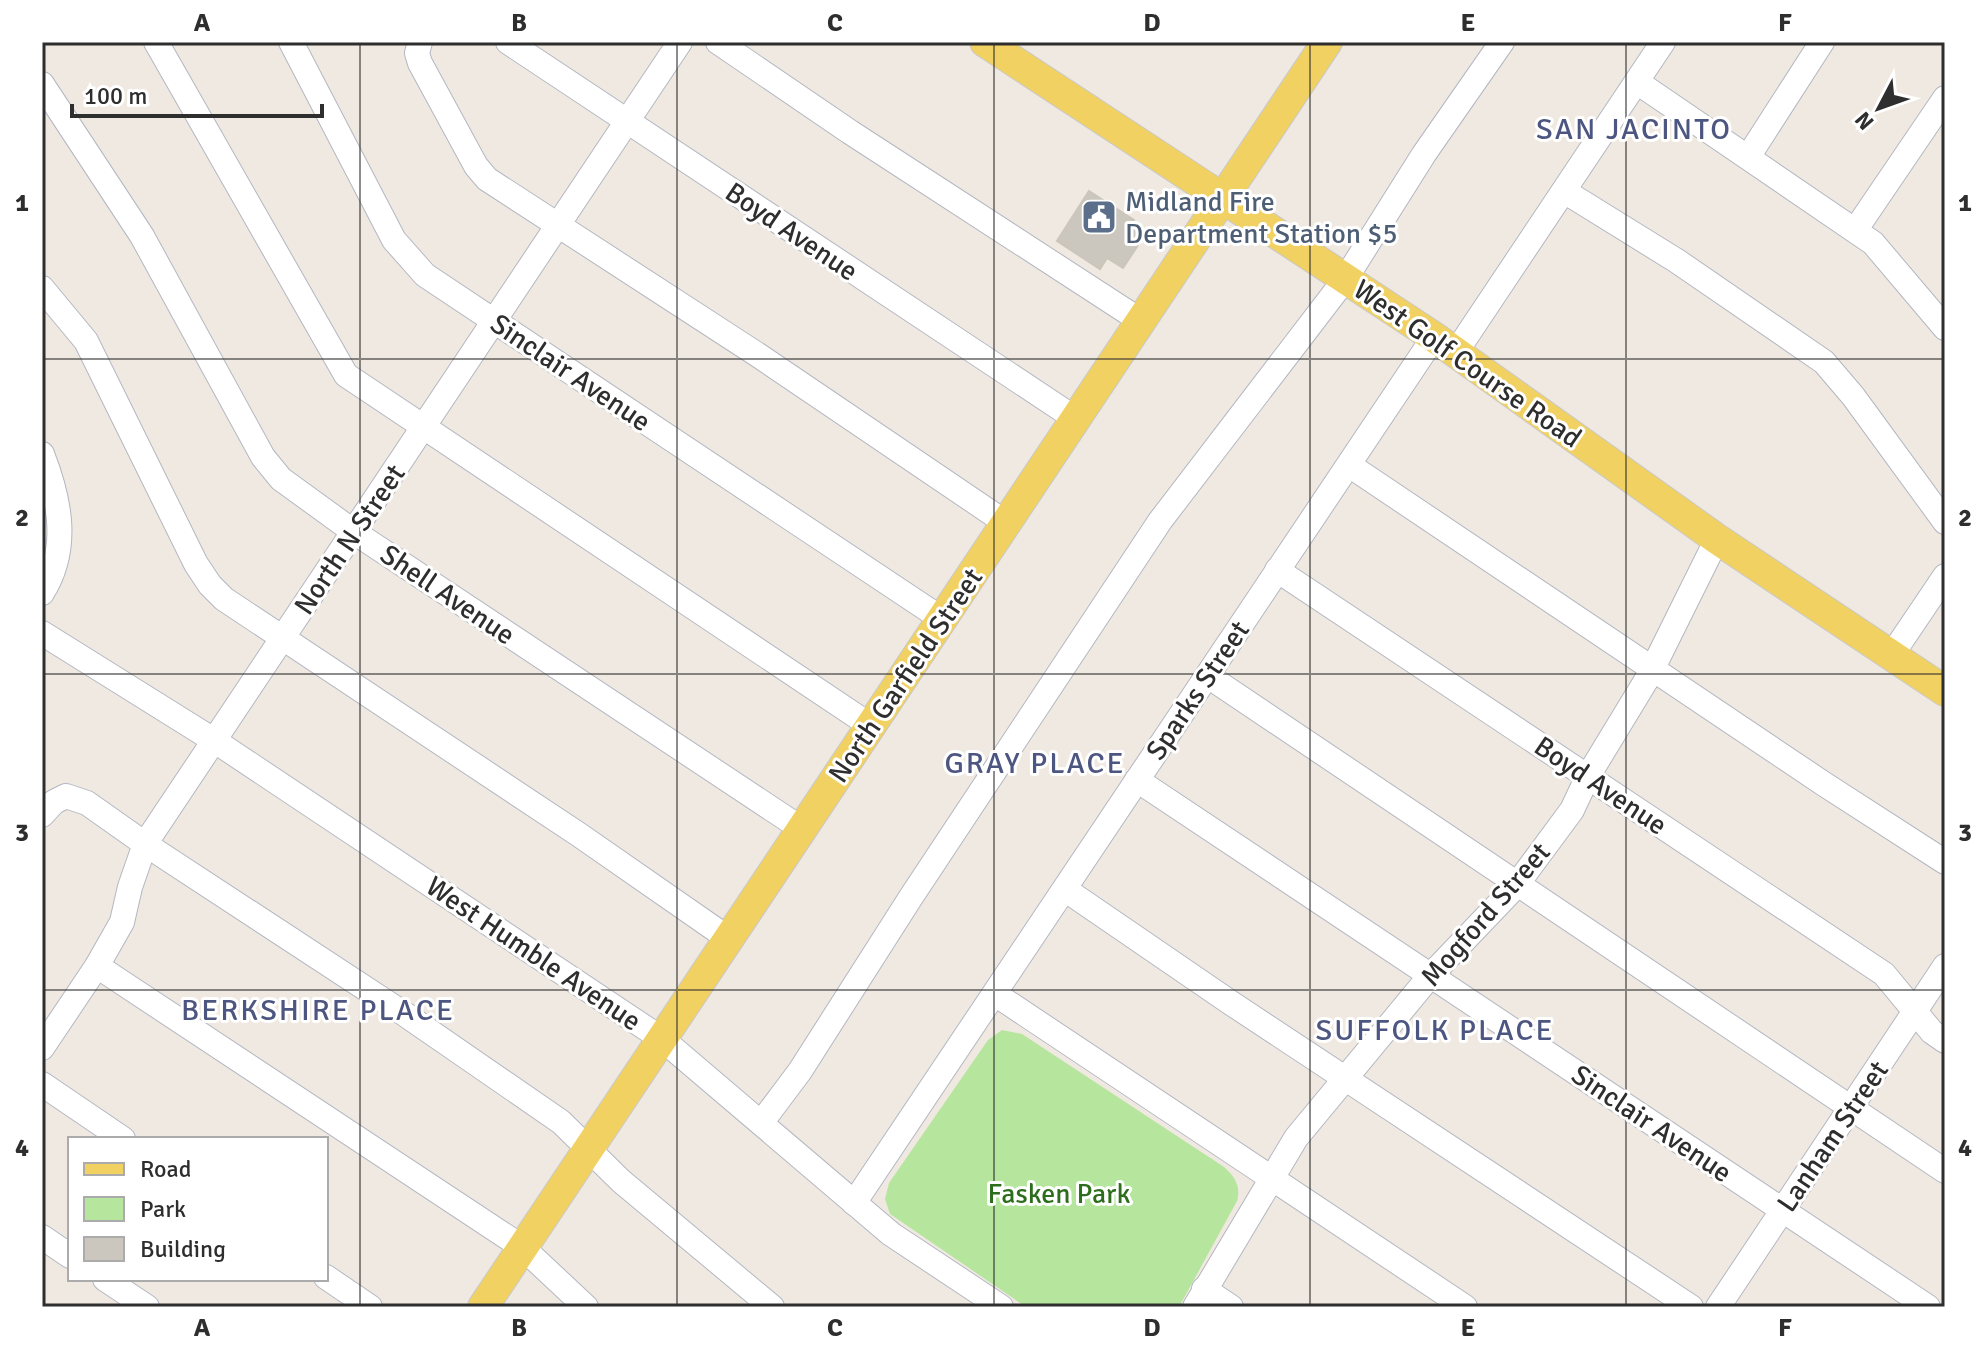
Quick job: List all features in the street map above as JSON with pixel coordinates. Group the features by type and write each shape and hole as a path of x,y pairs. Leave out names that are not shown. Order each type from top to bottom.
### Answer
{"main road":[{"name":"West Golf Course Road","path":"985,42 1346,278 1717,539 1945,691"},
{"name":"North Garfield Street","path":"483,1307 1327,42"}],"street":[{"path":"156,42 346,375 871,726"},
{"name":"Sinclair Avenue","path":"291,42 394,240 425,275 942,619"},
{"path":"420,42 417,53 420,63 476,166 487,179 1006,523"},
{"name":"Boyd Avenue","path":"508,42 1076,419"},
{"name":"North N Street","path":"42,1048 97,966 122,922 145,844 680,42"},
{"path":"718,42 850,132 1141,321"},
{"path":"761,1123 800,1071 911,897 1160,521 1346,278 1424,154 1502,42"},
{"name":"Sparks Street","path":"854,1203 1349,465 1564,191 1663,42"},
{"path":"1748,157 1822,42"},
{"path":"1637,82 1856,229 1873,243 1945,328"},
{"name":"Shell Avenue","path":"42,84 142,236 263,457 281,479 354,532 802,829"},
{"path":"1856,229 1945,98"},
{"path":"1564,191 1677,261 1824,362 1853,396 1945,522"},
{"path":"42,288 86,341 196,564 224,599 729,939"},
{"path":"42,454 60,510 60,545 54,574 42,593"},
{"path":"1349,465 1945,862"},
{"name":"Mogford Street","path":"1199,1298 1296,1138 1430,976 1517,884 1572,810 1588,776 1653,668 1717,539"},
{"name":"Boyd Avenue","path":"1277,570 1884,974 1932,1032 1945,1041"},
{"path":"1891,656 1945,576"},
{"name":"West Humble Avenue","path":"42,633 215,741 662,1039 891,1234 1001,1307"},
{"path":"1208,676 1945,1171"},
{"name":"Sinclair Avenue","path":"1137,780 1928,1307"},
{"path":"42,815 54,802 66,796 87,803 406,1015 561,1122 621,1181 772,1307"},
{"path":"1066,890 1231,1003 1691,1307"},
{"path":"97,966 522,1247 586,1307"},
{"name":"Lanham Street","path":"1718,1307 1945,966"},
{"path":"995,994 1465,1307"},
{"path":"42,1084 120,1137"},
{"path":"42,1237 68,1255"},
{"path":"328,1278 370,1307"},
{"path":"108,1281 147,1307"},
{"path":"1199,1298 1231,1307"}],"green space":[{"name":"Fasken Park","path":"1002,1030 1022,1034 1224,1167 1234,1178 1238,1186 1237,1201 1179,1307 1026,1307 890,1214 885,1199 889,1183 988,1040"}],"building":[{"path":"1089,191 1134,220 1130,226 1144,236 1123,268 1107,258 1100,269 1057,241"}],"place":[{"name":"Midland Fire Department Station $5","path":"1099,217"}],"district":[{"name":"SAN JACINTO","path":"1634,129"},
{"name":"GRAY PLACE","path":"1035,763"},
{"name":"BERKSHIRE PLACE","path":"318,1010"},
{"name":"SUFFOLK PLACE","path":"1435,1030"}]}
